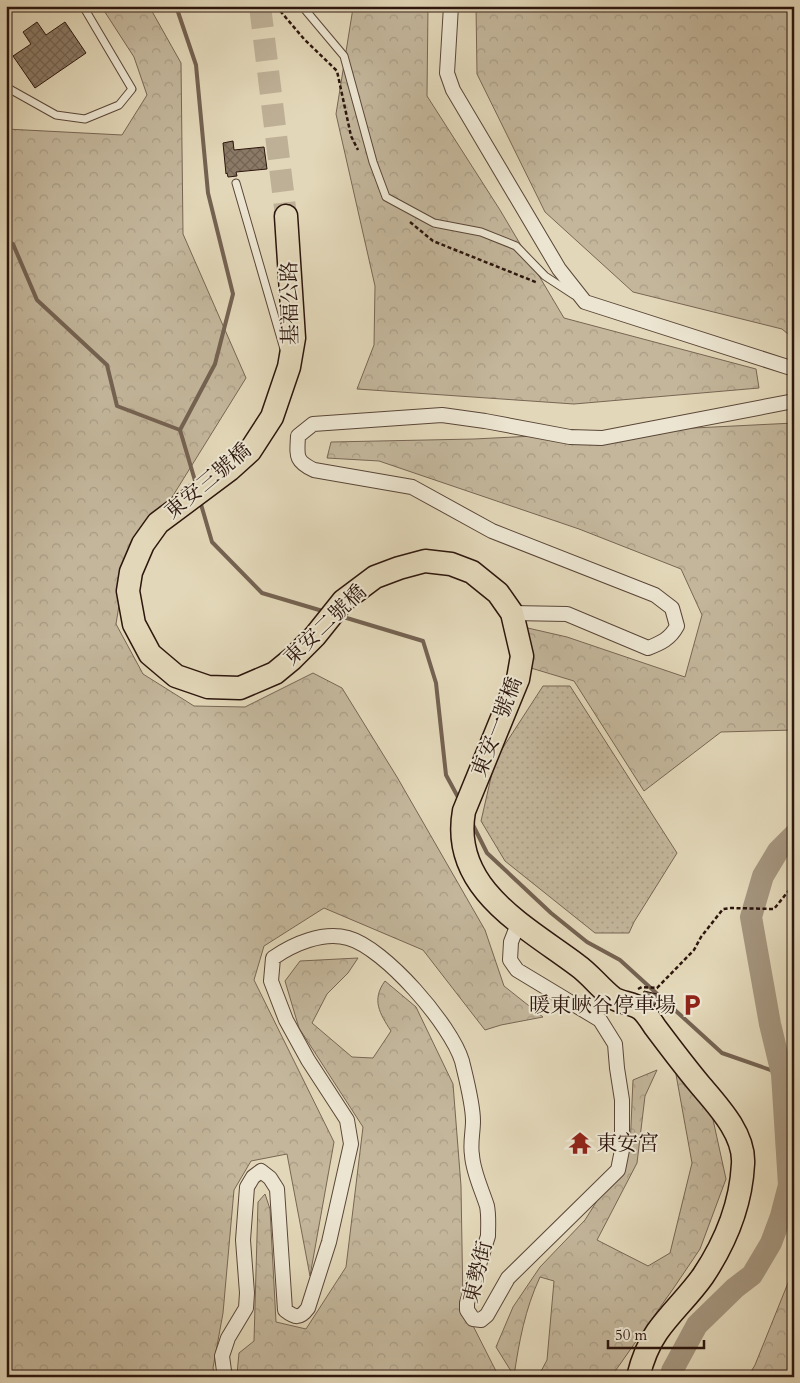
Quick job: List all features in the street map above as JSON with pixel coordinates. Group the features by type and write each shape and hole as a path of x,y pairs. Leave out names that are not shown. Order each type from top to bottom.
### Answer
{"main road":[{"name":"基福公路","path":"272,417 289,367 294,338 286,216"},
{"name":"東安三號橋","path":"272,417 250,451 229,470 158,523 143,544 131,572 128,591 134,624 150,654 176,676 208,687 240,688 275,673"},
{"name":"東安二號橋","path":"275,673 315,636 343,601 375,577 425,561 451,564 472,572 498,593 512,613"},
{"name":"東安一號橋","path":"512,613 522,656 518,679 464,811 462,833 465,853 481,886 518,924"},
{"path":"518,924 578,966 614,998 641,1009 700,1085 723,1111 742,1150 742,1183 734,1216 725,1236 703,1277 657,1332 643,1359 638,1377"}],"street":[{"path":"451,6 448,72 453,90 560,270 585,302 794,369"},
{"path":"512,613 568,614 648,648 665,641 673,635 677,626 672,608 655,595 492,531 412,487 314,470 303,464 297,456 298,436 313,424 442,415 570,437 602,438 794,401"},
{"name":"東勢街","path":"226,1377 222,1356 228,1338 246,1308 243,1240 247,1187 252,1177 261,1171 270,1178 276,1189 285,1310 292,1316 298,1317 303,1315 308,1308 330,1242 351,1144 347,1120 308,1060 286,1020 271,982 273,958 289,947 324,937 347,938 366,946 380,956 416,991 440,1020 461,1059 473,1119 472,1156 487,1208 488,1225 488,1236 467,1303 467,1310 473,1319 480,1320 487,1315 508,1278 618,1170 622,1150 622,1100 615,1044 600,1020 517,970 510,960 511,942 518,924"}],"lane":[{"path":"6,87 56,115 85,119 119,105 132,89 83,6"},
{"path":"302,6 344,56 374,162 386,197 434,223 481,232 516,246 545,276 585,302"},
{"path":"236,182 289,367"}],"path":[{"path":"276,6 304,39 337,71 351,136 360,152"},
{"path":"405,218 433,241 544,285"},
{"path":"614,998 642,987 657,988 690,955 701,937 723,909 774,909 794,884"}],"green space":[{"path":"101,6 149,6 181,63 183,234 246,378 143,544 122,587 116,624 143,674 194,706 245,707 313,673 342,688 397,777 485,930 504,986 543,1017 485,1030 423,950 324,908 264,946 254,980 334,1142 310,1276 287,1154 251,1161 234,1190 223,1313 213,1368 215,1377 6,1377 6,129 122,135 147,95 134,57"},
{"path":"352,6 428,6 427,96 500,210 564,318 756,369 759,388 574,404 357,389 374,345 375,286 336,114"},
{"path":"476,6 786,6 794,25 794,339 782,329 633,292 545,212 477,74"},
{"path":"794,423 794,730 721,732 644,791 574,681 511,662 519,626 567,637 685,677 702,615 681,569 579,529 379,461 327,458 331,442 474,439"},
{"path":"543,686 570,686 677,853 629,933 595,933 505,861 481,821 495,760"},
{"path":"358,958 348,973 327,994 312,1023 352,1057 373,1058 391,1031 383,1019 378,1001 378,994 385,981 416,1007 453,1084 461,1186 463,1306 499,1377 238,1377 239,1353 254,1341 258,1202 265,1194 270,1209 276,1322 306,1329 346,1267 363,1127 299,1028 285,981 300,961"},
{"path":"675,1069 712,1115 726,1179 700,1249 611,1377 538,1377 547,1360 554,1281 540,1277 530,1301 523,1326 514,1376 496,1347 513,1307 540,1267 585,1220 630,1148 633,1080 657,1070 645,1096 637,1163 597,1240 648,1266 670,1253 692,1163"},
{"path":"794,1268 794,1377 748,1377 755,1365"}],"building":[{"path":"37,22 46,35 65,22 86,53 35,88 13,56 31,44 23,32"},
{"path":"233,141 234,150 264,147 267,169 236,172 237,176 228,177 226,174 223,143"},
{"path":"644,991 657,994 655,1005 643,995"}],"waterway":[{"path":"176,6 196,65 208,193 233,294 215,364 180,430"},
{"path":"6,242 13,244 37,300 107,365 117,406 180,430 196,484"},
{"path":"200,501 212,542 262,593 326,612"},
{"path":"340,616 423,641 436,683 446,775 459,799"},
{"path":"473,825 487,853 551,913 587,942 620,960 722,1053 782,1074"},
{"path":"672,1377 672,1371 697,1325 735,1288 752,1275 771,1243 781,1216 789,1185 782,1074 770,1024 751,917 763,876 778,851 794,835"}],"tunnel":[{"path":"260,6 286,216"}],"place":[{"name":"暖東峽谷停車場","path":"692,1005"},
{"name":"東安宮","path":"580,1143"}]}
